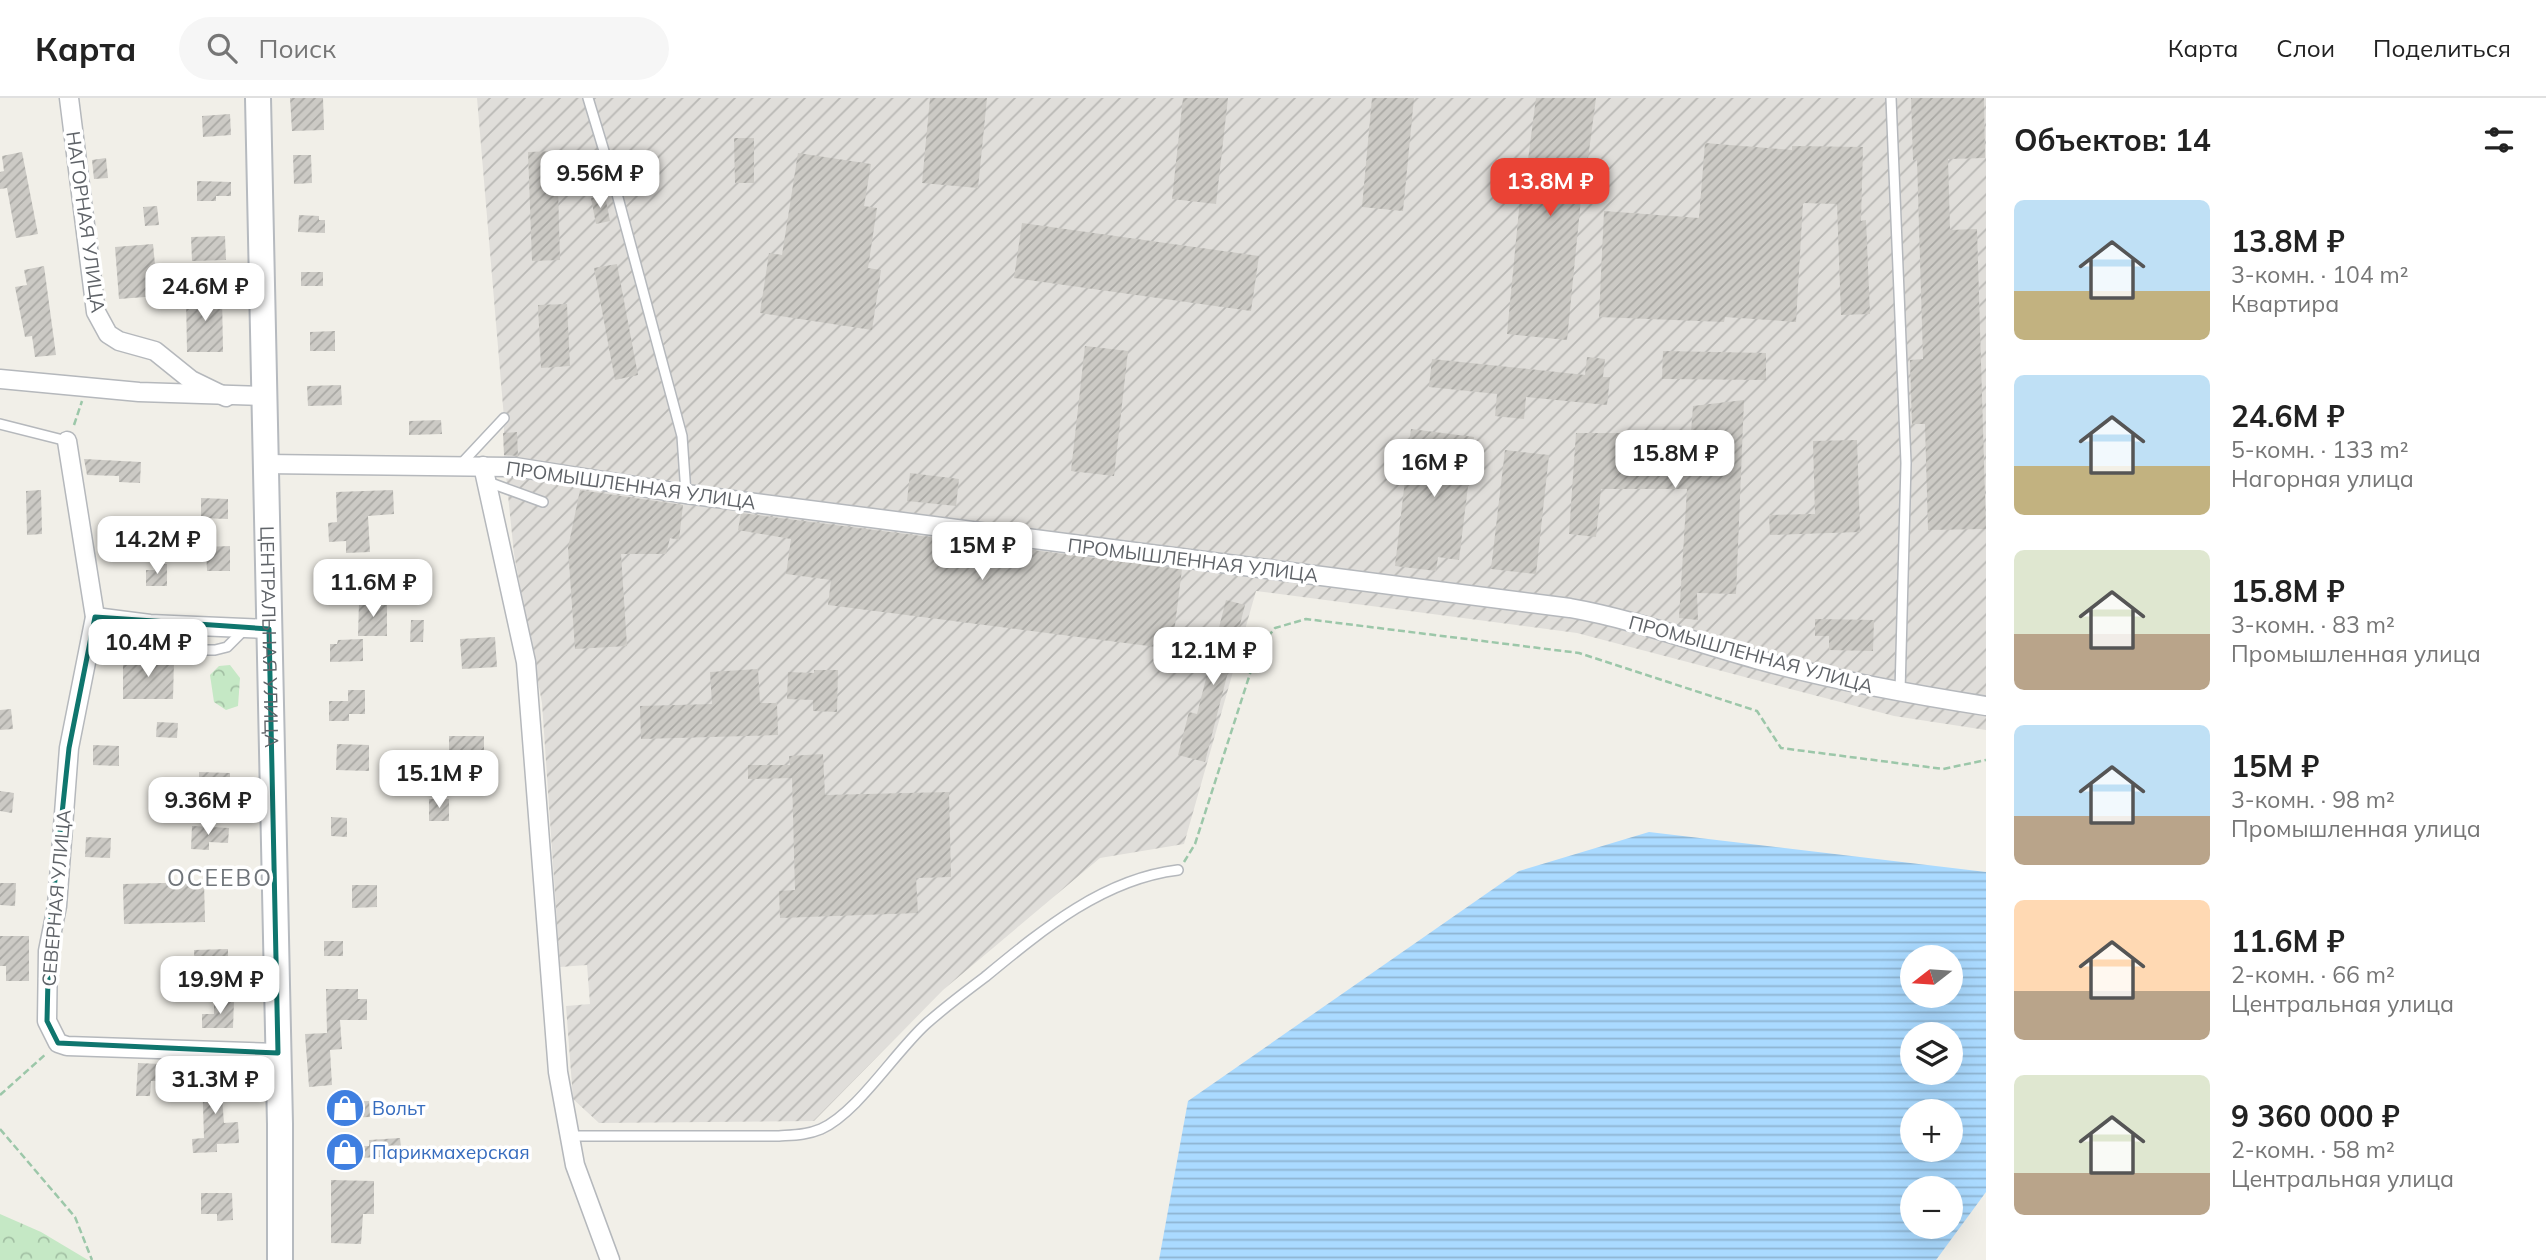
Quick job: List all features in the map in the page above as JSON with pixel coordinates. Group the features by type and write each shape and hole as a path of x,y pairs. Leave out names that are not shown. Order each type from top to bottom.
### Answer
{"main road":[{"name":"ЦЕНТРАЛЬНАЯ УЛИЦА","path":"258,98 265,464 258,629 278,1053 279,1260"}],"street":[{"name":"НАГОРНАЯ УЛИЦА","path":"69,98 96,312 101,324 119,341 155,351 191,380 226,397"},
{"path":"0,379 85,388 226,397 264,396"},
{"name":"СЕВЕРНАЯ УЛИЦА","path":"58,1043 47,1021 49,936 57,906 69,748 95,617 68,441"},
{"name":"ПРОМЫШЛЕННАЯ УЛИЦА","path":"265,464 460,465 485,474 514,467 686,494 1570,608 1602,614 1776,664 1900,692 1986,706"},
{"path":"485,474 538,730 558,1072 575,1165 610,1260"},
{"path":"95,617 150,624 258,629"},
{"path":"58,1043 67,1046 278,1053"}],"lane":[{"path":"588,98 617,194 682,436 686,494"},
{"path":"1891,98 1906,463 1900,692"},
{"path":"460,465 505,418"},
{"path":"0,424 68,441"},
{"path":"485,474 543,502"},
{"path":"119,650 215,650 227,647 258,629"},
{"path":"569,1136 779,1136 803,1134 822,1128 844,1113 925,1024 1037,934 1091,899 1152,873 1178,870"}],"path":[{"path":"68,441 85,388"},
{"path":"1178,870 1195,844 1258,649 1275,628 1306,619 1579,653 1757,710 1781,748 1943,769 1986,760"},
{"path":"0,1095 58,1043"},
{"path":"0,1129 75,1217 92,1260"}],"highlighted area":[{"path":"95,617 269,629 278,1053 58,1043 47,1021 49,936 69,748"}],"shaded area":[{"path":"477,98 1986,98 1986,730 1894,716 1577,633 1256,591 1184,844 1100,858 943,990 814,1121 599,1123 573,1099 566,1006 590,1004 587,965 560,967 542,703 514,554"}],"green space":[{"path":"230,665 240,678 238,706 226,710 214,702 210,675 219,666"},
{"path":"0,1214 41,1232 88,1260 0,1260"}],"water":[{"path":"1649,832 1986,872 1986,1192 1963,1223 1963,1176 1900,1176 1900,1239 1951,1239 1936,1260 1159,1260 1188,1101 1519,871"}],"building":[{"path":"290,98 323,98 324,130 292,131"},
{"path":"930,98 987,98 978,188 922,183"},
{"path":"1183,98 1228,98 1216,204 1172,199"},
{"path":"1372,98 1414,98 1403,211 1362,207"},
{"path":"1536,98 1596,98 1582,189 1567,340 1507,334 1520,199 1523,199"},
{"path":"1911,98 1984,98 1985,158 1948,159 1950,230 1977,229 1986,529 1928,530 1925,424 1912,424 1910,360 1923,359 1917,160 1913,160"},
{"path":"230,114 231,135 203,137 202,116"},
{"path":"734,138 754,138 754,183 735,183"},
{"path":"1705,143 1792,150 1792,146 1863,147 1861,221 1866,220 1870,314 1841,315 1837,204 1803,203 1796,322 1725,317 1724,322 1599,317 1604,211 1699,218"},
{"path":"557,151 560,260 532,261 528,152"},
{"path":"22,152 38,234 16,238 7,188 0,189 0,172 4,171 2,156"},
{"path":"798,153 871,164 864,206 877,208 868,268 881,270 872,330 760,313 769,253 782,255"},
{"path":"293,155 311,155 312,183 294,184"},
{"path":"106,158 108,178 94,179 92,160"},
{"path":"197,181 231,182 231,196 216,196 216,201 197,201"},
{"path":"605,196 610,221 596,224 591,198"},
{"path":"157,206 159,225 145,226 143,207"},
{"path":"299,215 319,216 319,220 325,220 325,233 298,232"},
{"path":"1022,223 1259,256 1251,311 1014,278"},
{"path":"225,236 226,260 192,261 191,237"},
{"path":"153,244 158,296 119,299 115,247"},
{"path":"617,264 638,375 615,380 594,268"},
{"path":"44,266 56,355 35,357 32,336 25,337 15,287 27,285 24,270"},
{"path":"301,272 323,272 323,286 301,286"},
{"path":"222,294 223,352 187,352 186,295"},
{"path":"567,304 570,366 541,368 538,305"},
{"path":"335,331 335,351 310,351 310,332"},
{"path":"1085,346 1128,351 1114,476 1071,471"},
{"path":"1663,351 1766,353 1766,380 1662,379"},
{"path":"1587,357 1605,359 1603,377 1610,377 1607,405 1526,397 1524,419 1495,416 1497,394 1429,387 1432,359 1585,375"},
{"path":"341,385 342,405 308,406 307,386"},
{"path":"1744,400 1736,594 1697,593 1698,620 1679,618 1687,489 1601,489 1596,537 1569,534 1576,433 1691,433 1693,406"},
{"path":"441,420 442,434 409,435 409,421"},
{"path":"1411,429 1474,437 1459,560 1438,557 1436,571 1395,566"},
{"path":"517,432 518,456 504,455 503,433"},
{"path":"1857,440 1860,532 1770,535 1769,515 1815,514 1813,441"},
{"path":"1505,450 1549,455 1536,574 1491,569"},
{"path":"84,459 141,462 140,483 119,482 119,476 87,475"},
{"path":"910,473 959,479 956,506 907,501"},
{"path":"41,490 42,534 27,535 26,491"},
{"path":"393,490 394,514 368,516 370,552 346,553 346,541 329,542 328,523 337,522 336,492"},
{"path":"580,490 683,505 679,540 670,538 666,554 621,554 627,646 575,649 568,548"},
{"path":"201,498 228,499 228,519 201,518"},
{"path":"741,513 1182,569 1172,649 828,605 831,580 786,574 791,539 738,530"},
{"path":"230,546 230,571 207,571 206,547"},
{"path":"154,564 167,564 167,586 146,586 146,570 154,570"},
{"path":"330,571 353,571 352,592 330,592"},
{"path":"1226,600 1245,605 1205,762 1178,755 1189,712 1197,714"},
{"path":"359,602 387,602 387,636 358,636"},
{"path":"1815,619 1874,620 1873,651 1829,650 1829,636 1815,636"},
{"path":"411,620 424,620 423,642 410,642"},
{"path":"495,637 497,667 462,669 460,639"},
{"path":"363,639 363,661 330,662 330,644 337,644 338,640"},
{"path":"123,660 174,660 173,699 123,699"},
{"path":"758,669 760,703 777,703 778,735 641,739 640,706 712,704 710,672"},
{"path":"814,670 838,670 837,712 813,711 813,700 787,699 788,672 814,673"},
{"path":"348,690 365,690 365,714 349,714 349,721 329,721 329,701 348,701"},
{"path":"11,709 13,729 0,730 0,710"},
{"path":"157,722 178,723 177,738 156,737"},
{"path":"449,736 484,736 484,759 449,758"},
{"path":"337,744 369,745 369,771 336,770"},
{"path":"93,745 119,746 119,766 93,765"},
{"path":"823,754 825,795 949,792 951,877 916,878 918,913 780,918 779,891 795,890 792,778 748,779 748,765 790,765 789,756"},
{"path":"199,772 230,773 230,801 199,801"},
{"path":"0,791 14,793 12,813 0,811"},
{"path":"429,799 449,799 449,821 429,821"},
{"path":"331,817 347,818 347,837 331,836"},
{"path":"192,826 229,828 228,843 209,842 209,850 191,849"},
{"path":"86,837 111,838 110,858 85,857"},
{"path":"204,882 205,922 124,924 123,884"},
{"path":"0,883 16,883 15,906 0,905"},
{"path":"352,885 377,885 377,907 352,908"},
{"path":"0,936 29,936 29,981 6,981 6,966 0,966"},
{"path":"324,941 343,941 343,956 324,956"},
{"path":"228,949 228,970 195,970 194,950"},
{"path":"326,989 358,989 358,999 367,999 367,1020 340,1020 342,1049 330,1050 332,1085 309,1087 305,1034 327,1033"},
{"path":"214,1001 234,1001 233,1028 202,1028 202,1014 214,1014"},
{"path":"138,1063 160,1064 159,1081 151,1081 150,1096 136,1096"},
{"path":"231,1073 232,1085 221,1086 224,1123 238,1122 239,1143 217,1144 217,1152 193,1153 192,1139 204,1138 202,1074"},
{"path":"369,1101 370,1117 337,1118 336,1102"},
{"path":"400,1138 402,1156 337,1159 337,1147 369,1146 369,1140"},
{"path":"331,1180 374,1181 374,1214 363,1214 361,1244 331,1243"},
{"path":"201,1193 232,1193 233,1220 217,1221 217,1214 201,1214"}],"place":[{"name":"Вольт","path":"345,1108"},
{"name":"Парикмахерская","path":"345,1152"}],"district":[{"name":"ОСЕЕВО","path":"220,878"}]}
